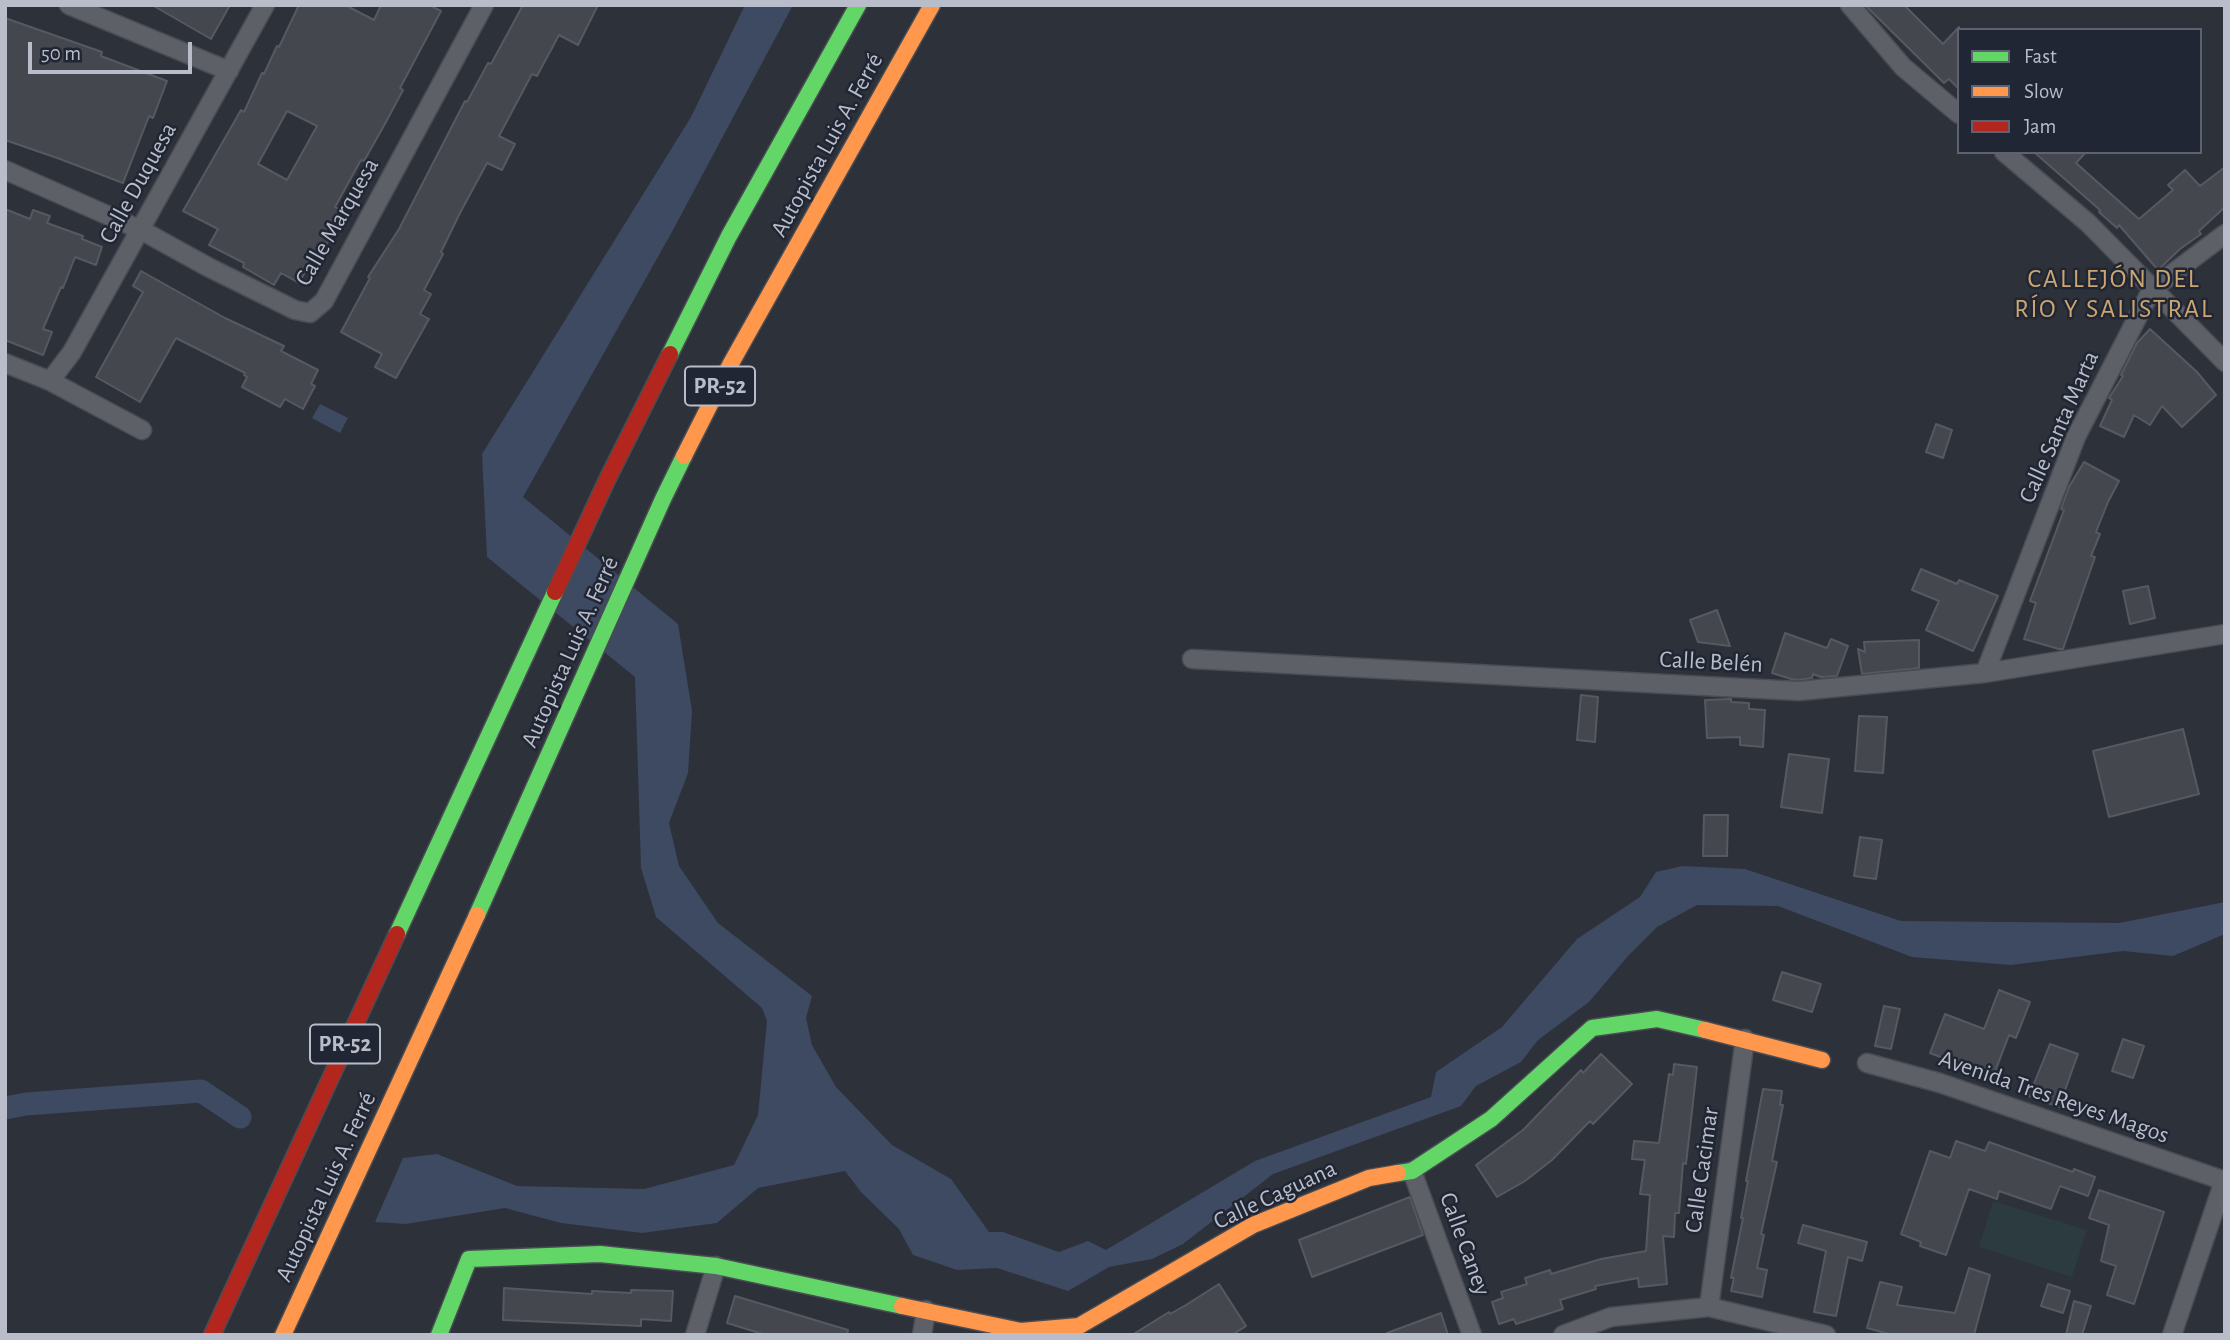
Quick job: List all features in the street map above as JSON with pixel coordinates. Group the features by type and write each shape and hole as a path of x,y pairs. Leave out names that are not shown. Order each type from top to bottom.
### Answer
{"main road":[{"name":"Autopista Luis A. Ferré","path":"212,1335 607,480 729,236 858,5"},
{"name":"Autopista Luis A. Ferré","path":"283,1335 538,781 663,499 730,365 932,5"},
{"name":"Calle Caguana","path":"439,1335 469,1259 600,1254 716,1266 1021,1331 1079,1325 1253,1226 1369,1178 1412,1171 1491,1119 1592,1028 1657,1019 1822,1060"}],"street":[{"path":"69,5 229,71"},
{"name":"Calle Duquesa","path":"50,381 72,352 265,5"},
{"name":"Calle Marquesa","path":"5,170 141,230 295,310 310,313 324,301 484,5"},
{"path":"1850,5 1903,67 1957,112"},
{"path":"2006,154 2088,223 2225,362"},
{"name":"Calle Santa Marta","path":"1984,673 2076,437 2152,289 2225,234"},
{"path":"5,363 50,381 142,430"},
{"name":"Calle Belén","path":"1192,659 1799,691 1984,673 2225,634"},
{"name":"Calle Cacimar","path":"1709,1307 1745,1039"},
{"name":"Avenida Tres Reyes Magos","path":"1867,1063 1940,1083 2224,1181"},
{"name":"Calle Caney","path":"1412,1171 1472,1335"},
{"path":"2172,1335 2224,1181"},
{"path":"695,1335 716,1266"},
{"path":"1563,1335 1611,1317 1709,1307 1826,1335"},
{"path":"922,1335 926,1310"}],"shaded area":[{"path":"1993,1201 2087,1230 2072,1277 1979,1247"}],"water":[{"path":"745,5 793,5 673,230 523,497 678,624 692,711 688,773 669,823 679,866 718,923 812,996 806,1018 812,1045 836,1087 892,1145 951,1179 989,1232 1003,1232 1059,1252 1088,1241 1106,1250 1255,1161 1431,1097 1436,1072 1502,1027 1577,939 1640,897 1656,872 1682,866 1745,869 1901,921 2119,923 2225,902 2225,934 2173,956 2123,951 2011,965 1912,957 1778,906 1697,905 1657,927 1589,1002 1538,1040 1521,1062 1476,1086 1461,1106 1273,1174 1183,1244 1152,1259 1109,1267 1068,1291 997,1268 957,1270 913,1255 899,1229 861,1192 845,1171 758,1188 717,1223 642,1233 561,1223 505,1208 406,1224 375,1222 403,1158 437,1154 517,1186 644,1189 734,1165 758,1115 767,1021 762,1008 656,917 641,868 635,677 487,557 482,454 691,117"},
{"path":"320,404 348,418 340,433 312,418"}],"building":[{"path":"152,5 230,5 211,39"},
{"path":"299,5 345,5 374,20 381,5 429,5 441,11 400,88 403,90 386,122 335,207 344,212 323,251 318,248 299,283 281,273 274,285 243,267 244,263 209,245 218,229 183,211 241,110 244,112 262,73 264,74 277,46 279,47","holes":["287,111 317,126 287,180 258,164"]},
{"path":"523,5 598,5 578,45 559,35 537,76 532,74 499,136 515,144 502,170 487,163 460,213 424,290 431,294 420,314 429,319 396,378 375,367 382,354 341,332 370,278 368,277 399,229 465,101 467,102 488,63 491,64"},
{"path":"1865,5 1904,5 1943,44 1957,29 1957,87 1949,79 1944,83"},
{"path":"5,18 102,52 101,56 167,81 153,118 149,116 123,183 5,140"},
{"path":"2036,154 2084,154 2076,163 2139,219 2173,190 2168,185 2185,170 2200,186 2225,167 2225,207 2199,231 2201,234 2158,270 2119,225 2117,228 2099,212 2100,210"},
{"path":"5,209 30,219 33,210 50,216 47,223 83,236 82,239 102,247 96,265 75,257 43,329 52,332 43,355 5,340"},
{"path":"141,271 225,318 284,346 281,351 318,370 311,384 315,386 303,409 285,399 280,407 242,387 247,377 245,373 176,338 140,402 96,377 143,292 133,286"},
{"path":"2150,329 2197,372 2216,395 2182,427 2162,406 2150,425 2134,415 2124,437 2100,426 2112,400 2109,398 2123,376 2121,375 2137,343"},
{"path":"1936,424 1952,430 1943,458 1926,452"},
{"path":"2084,462 2119,481 2096,532 2100,534 2091,556 2095,557 2063,649 2059,649 2024,639 2036,603 2030,601 2064,510 2061,509 2069,487"},
{"path":"1921,569 1957,584 1959,580 1998,596 1973,651 1926,630 1939,601 1912,590"},
{"path":"2148,586 2155,618 2130,624 2123,591"},
{"path":"1717,610 1730,646 1698,642 1690,620"},
{"path":"1785,633 1827,648 1831,639 1848,646 1837,676 1821,677 1813,674 1812,678 1799,680 1772,673"},
{"path":"1919,640 1919,668 1862,674 1858,649 1865,652 1864,642"},
{"path":"1581,695 1598,697 1595,742 1577,740"},
{"path":"1731,699 1731,702 1749,703 1749,709 1765,710 1763,747 1740,745 1740,737 1707,738 1705,700"},
{"path":"1859,716 1887,717 1883,773 1855,771"},
{"path":"2183,729 2199,794 2109,817 2093,751"},
{"path":"1789,754 1829,759 1822,813 1781,807"},
{"path":"1704,815 1728,815 1727,856 1703,856"},
{"path":"1860,837 1882,840 1876,879 1854,876"},
{"path":"1782,972 1821,984 1812,1012 1773,1000"},
{"path":"1999,990 2030,1002 2016,1038 2009,1035 1993,1077 1930,1053 1945,1014 1984,1029"},
{"path":"1884,1006 1900,1009 1891,1049 1875,1046"},
{"path":"2123,1039 2144,1046 2133,1078 2112,1071"},
{"path":"2050,1044 2078,1054 2059,1107 2029,1096"},
{"path":"1601,1054 1632,1084 1593,1124 1590,1121 1552,1160 1525,1181 1497,1197 1476,1165 1523,1130 1581,1070 1583,1073"},
{"path":"1674,1064 1697,1067 1686,1164 1683,1163 1679,1213 1675,1213 1674,1237 1663,1236 1667,1284 1639,1287 1638,1278 1595,1286 1596,1289 1560,1300 1563,1309 1516,1324 1514,1319 1499,1324 1492,1302 1503,1298 1501,1292 1527,1284 1525,1278 1550,1270 1551,1274 1601,1259 1646,1251 1650,1195 1640,1194 1645,1160 1632,1159 1634,1141 1659,1143 1669,1074 1673,1075"},
{"path":"1763,1089 1782,1091 1780,1105 1783,1105 1772,1161 1777,1162 1761,1234 1764,1235 1757,1268 1767,1270 1762,1297 1731,1291 1734,1278 1731,1278"},
{"path":"1956,1141 1985,1151 1989,1142 2073,1172 2074,1169 2095,1177 2088,1196 2060,1186 2051,1209 1999,1191 1997,1199 1969,1189 1946,1255 1920,1246 1921,1242 1901,1234 1930,1151 1950,1158"},
{"path":"2099,1190 2164,1212 2134,1304 2107,1295 2116,1266 2101,1261 2109,1225 2089,1218"},
{"path":"1410,1197 1423,1235 1312,1277 1299,1240"},
{"path":"1803,1225 1867,1242 1862,1261 1848,1257 1836,1316 1814,1312 1826,1251 1798,1243"},
{"path":"1969,1268 1990,1275 1974,1335 1893,1335 1867,1328 1880,1282 1902,1287 1897,1305 1955,1313"},
{"path":"1219,1284 1246,1326 1232,1335 1132,1335 1169,1312 1170,1314 1186,1305"},
{"path":"2048,1284 2070,1291 2063,1313 2041,1306"},
{"path":"504,1288 592,1294 592,1291 673,1291 671,1321 641,1319 641,1326 503,1320"},
{"path":"735,1296 848,1330 847,1335 766,1335 727,1323"},
{"path":"2074,1301 2091,1306 2082,1335 2066,1335"},
{"path":"1441,1313 1448,1335 1387,1335 1387,1333"}],"waterway":[{"path":"5,1108 26,1104 201,1091 240,1117"}],"traffic: fast":[{"path":"670,354 729,236 858,5"},
{"path":"477,915 684,456"},
{"path":"397,934 555,592"},
{"path":"1398,1173 1412,1171 1491,1119 1592,1028 1657,1019 1705,1030"},
{"path":"439,1335 469,1259 600,1254 716,1266 902,1306"}],"traffic: slow":[{"path":"684,456 730,365 932,5"},
{"path":"283,1335 477,915"},
{"path":"1705,1030 1822,1060"},
{"path":"902,1306 1021,1331 1079,1326 1253,1225 1369,1178 1398,1173"}],"traffic: jam":[{"path":"555,592 670,354"},
{"path":"212,1335 397,934"}],"district":[{"name":"CALLEJÓN DEL RÍO Y SALISTRAL","path":"2114,294"}]}
